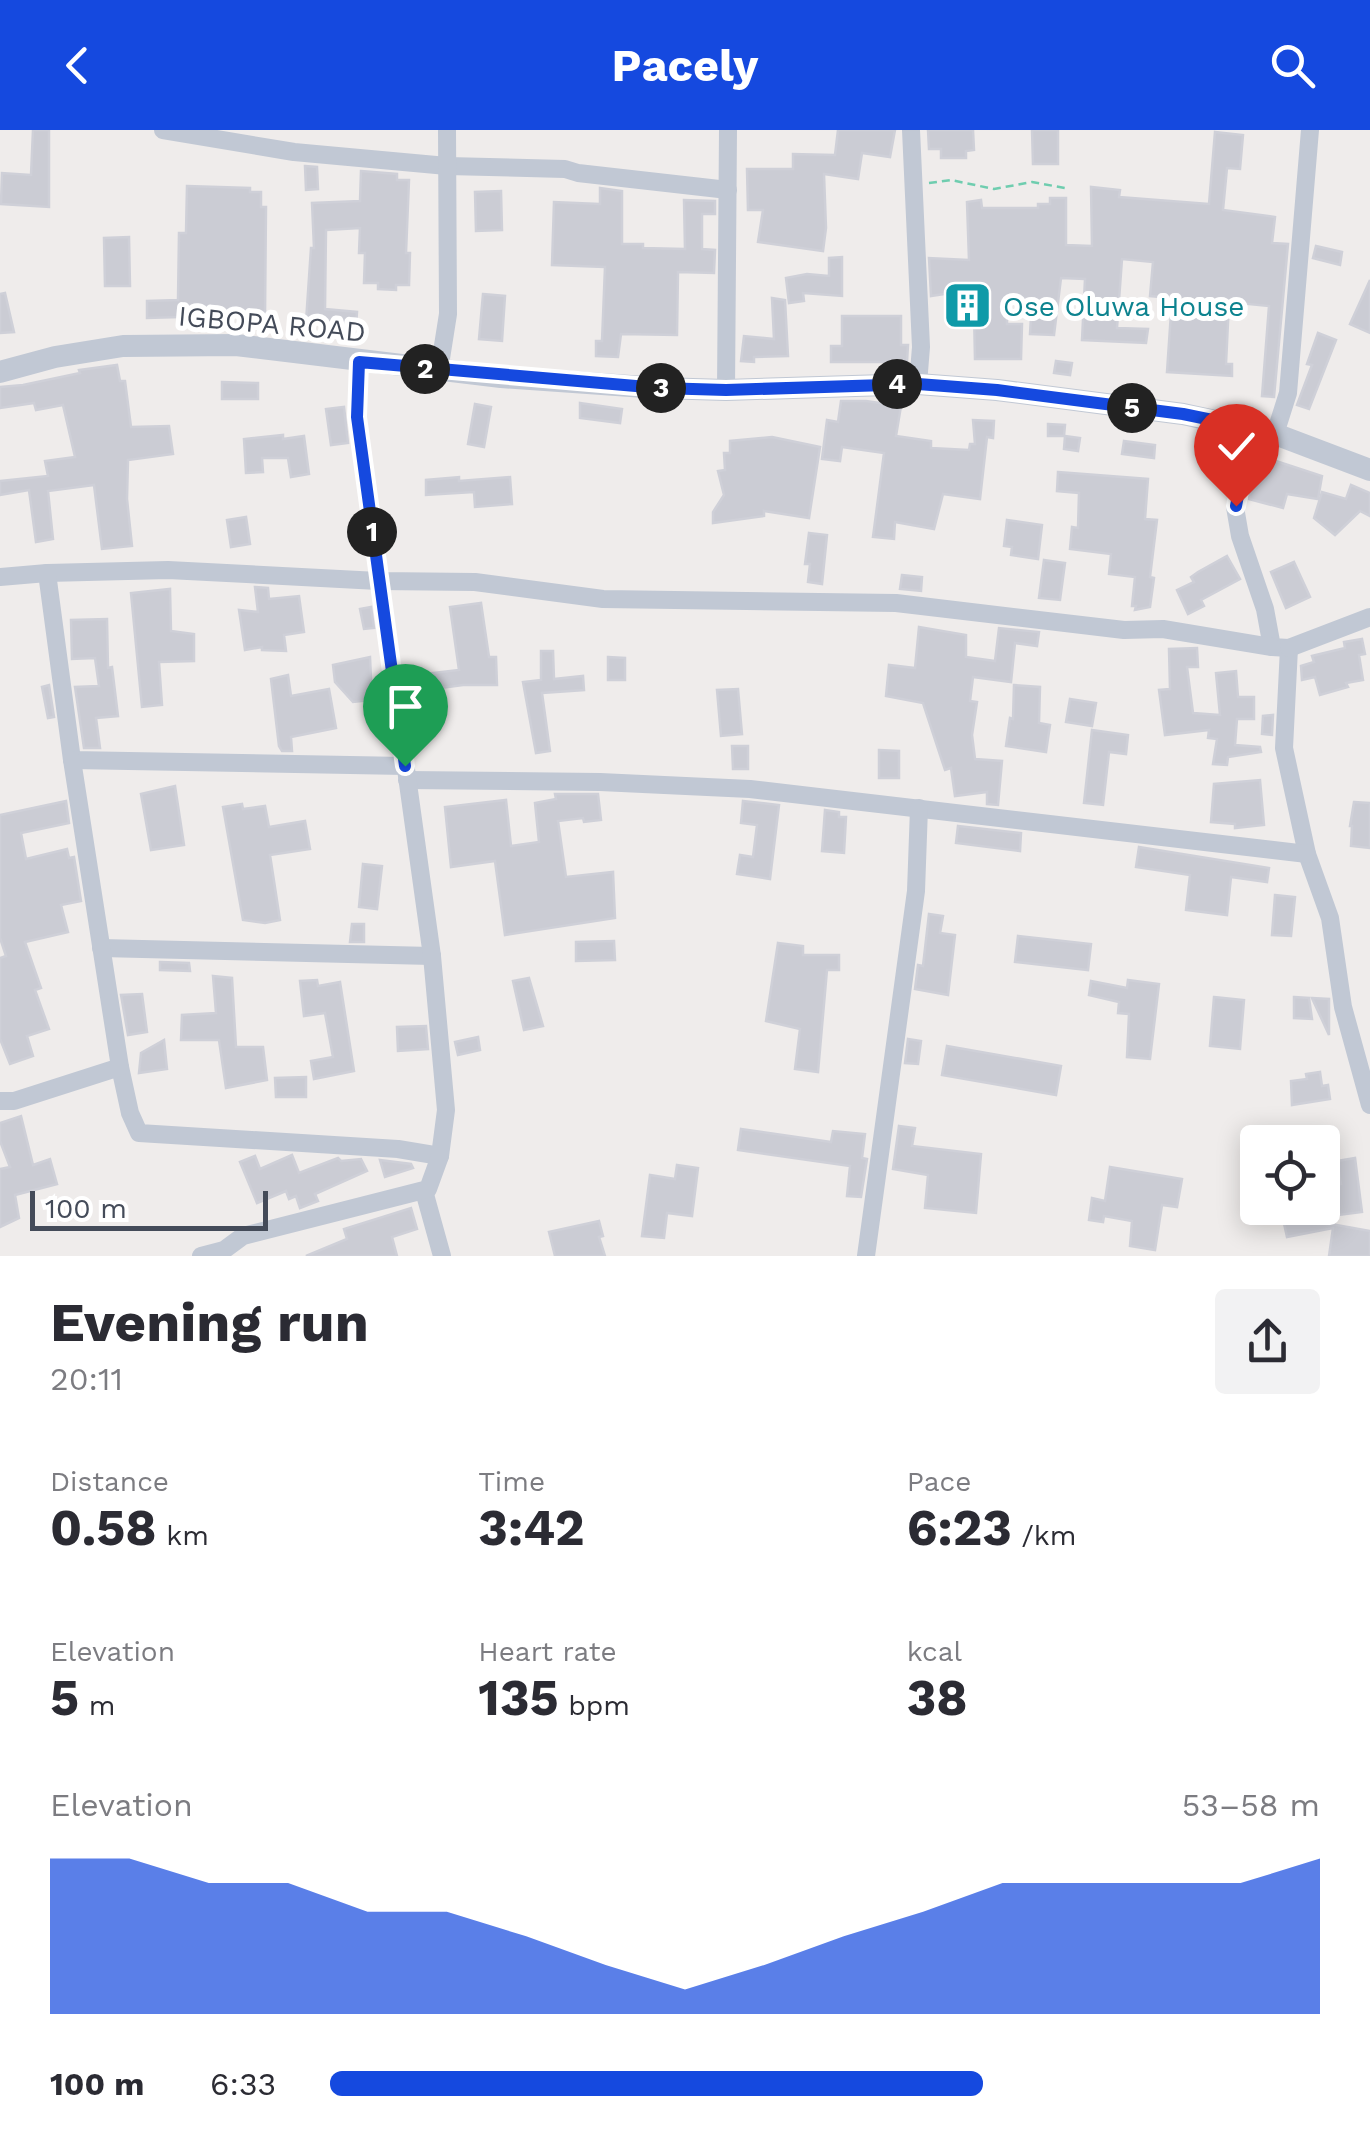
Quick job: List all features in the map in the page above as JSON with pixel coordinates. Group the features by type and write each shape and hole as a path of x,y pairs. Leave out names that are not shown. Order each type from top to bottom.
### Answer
{"street":[{"path":"163,130 294,152 447,166 565,169 728,190"},
{"path":"440,371 448,314 447,130"},
{"path":"726,390 728,130"},
{"path":"911,130 921,347 918,384"},
{"path":"1276,434 1288,393 1310,130"},
{"name":"IGBOPA ROAD","path":"0,372 54,357 155,344 236,345 440,371 659,388 726,390 918,384 1183,414 1276,434 1370,470"},
{"path":"201,1256 224,1250 243,1236 424,1191 440,1156 446,1110 432,956 357,417 359,362"},
{"path":"1251,428 1236,506 1240,536 1280,648 1284,748 1307,854 1330,918 1343,1007 1370,1104"},
{"path":"0,577 168,570 474,582 603,599 896,602 1124,630 1162,629 1280,648 1370,617"},
{"path":"47,573 120,1068 138,1133 398,1148 440,1156"},
{"path":"72,760 750,789 1307,854"},
{"path":"866,1256 916,891 919,808"},
{"path":"101,948 432,956"},
{"path":"0,1100 14,1100 120,1068"},
{"path":"424,1191 442,1256"},
{"path":"243,1236 248,1256"}],"path":[{"path":"913,184 951,180 994,189 1032,182 1065,188"}],"building":[{"path":"33,130 49,130 49,207 1,204 2,173 31,175"},
{"path":"838,130 895,130 890,157 862,153 858,179 824,174 823,251 758,242 763,210 748,210 747,169 793,169 793,154 835,155"},
{"path":"928,130 973,130 974,150 966,151 966,158 941,158 941,149 929,149"},
{"path":"1032,130 1058,130 1058,164 1033,164"},
{"path":"1215,132 1243,135 1240,169 1227,168 1223,210 1275,217 1272,243 1288,244 1274,397 1262,396 1269,306 1229,302 1226,364 1232,364 1232,376 1167,372 1172,298 1150,296 1153,262 1122,259 1117,328 1148,329 1146,343 1082,340 1085,279 1061,278 1054,335 1030,334 1032,299 1007,298 1007,324 1022,324 1021,359 975,359 974,313 952,315 951,293 931,296 929,258 969,260 967,202 981,200 982,208 1038,208 1038,204 1050,204 1050,198 1066,198 1066,245 1092,246 1091,187 1120,190 1119,197 1209,204"},
{"path":"305,166 317,167 318,189 306,190"},
{"path":"361,171 397,174 397,180 409,180 409,285 396,285 396,290 364,283 365,253 359,253 360,228 326,230 325,309 357,312 356,327 306,322 314,248 312,203 360,201"},
{"path":"187,186 250,188 250,192 261,192 261,207 266,207 265,316 178,314 179,317 147,318 147,301 178,300 179,233 186,233"},
{"path":"600,188 622,191 622,244 643,244 643,248 685,249 684,200 715,201 715,214 702,214 702,249 715,250 714,273 678,272 677,335 621,334 618,357 596,356 596,341 602,341 605,267 552,265 554,202 600,204"},
{"path":"501,191 502,230 476,231 475,192"},
{"path":"129,237 130,286 105,286 104,238"},
{"path":"1316,246 1342,252 1340,265 1313,258"},
{"path":"842,257 842,296 803,293 804,301 789,303 786,278 807,274 829,276 829,258"},
{"path":"1370,280 1370,333 1350,324"},
{"path":"5,293 14,332 0,333 0,294"},
{"path":"483,294 505,296 502,341 479,339"},
{"path":"772,298 785,300 788,356 741,361 744,336 774,339"},
{"path":"842,316 901,316 901,345 908,345 907,362 831,362 831,346 842,346"},
{"path":"1318,333 1336,340 1309,409 1297,405 1312,365 1307,364"},
{"path":"1056,361 1072,363 1070,375 1054,373"},
{"path":"117,365 120,381 125,381 131,427 169,426 173,454 128,460 132,546 102,549 94,485 48,491 53,539 36,542 29,490 0,495 0,481 48,476 45,461 75,457 63,405 36,410 34,403 0,408 0,387"},
{"path":"222,382 258,383 258,399 222,399"},
{"path":"841,401 901,406 896,436 931,441 931,448 969,450 970,444 975,444 973,420 994,421 993,438 987,437 980,499 943,494 934,529 895,522 894,539 873,537 884,453 842,447 840,461 822,459 827,420 838,422"},
{"path":"580,403 622,409 620,423 580,418"},
{"path":"475,404 491,407 484,447 468,444"},
{"path":"344,407 348,443 331,445 326,409"},
{"path":"1048,424 1065,425 1064,436 1048,436"},
{"path":"283,435 283,439 304,436 309,474 291,477 288,458 262,458 263,472 246,473 244,439"},
{"path":"1065,436 1080,438 1078,451 1064,449"},
{"path":"772,437 820,447 809,518 764,511 764,516 713,523 713,512 724,495 718,471 725,470 724,453 730,453 730,441"},
{"path":"1124,441 1155,445 1154,458 1122,454"},
{"path":"1258,456 1322,476 1318,499 1287,494 1283,508 1249,499"},
{"path":"1058,472 1148,479 1145,519 1157,520 1150,607 1135,610 1136,606 1132,606 1135,577 1109,574 1111,554 1070,549 1072,527 1078,528 1079,493 1057,491"},
{"path":"459,477 459,481 510,477 512,504 475,507 474,492 426,495 426,480"},
{"path":"1351,485 1370,493 1370,516 1360,511 1335,535 1314,518 1322,492 1346,499"},
{"path":"246,517 250,544 231,547 227,520"},
{"path":"1007,520 1042,525 1038,559 1011,555 1012,547 1004,546"},
{"path":"809,533 827,535 822,584 808,582 810,564 805,564"},
{"path":"1227,556 1240,579 1201,600 1204,606 1188,614 1177,590 1194,582 1191,577 1198,572"},
{"path":"1044,560 1065,563 1060,600 1039,598"},
{"path":"1294,562 1310,597 1286,608 1271,572"},
{"path":"902,575 922,577 921,591 900,589"},
{"path":"255,587 268,588 269,599 299,596 304,632 284,635 286,651 262,647 245,650 239,610 258,612"},
{"path":"170,589 171,631 194,634 194,661 159,662 162,705 142,707 131,593"},
{"path":"481,603 489,657 496,657 497,685 418,691 415,675 459,670 450,607"},
{"path":"371,607 374,628 364,629 360,609"},
{"path":"107,619 108,668 112,667 118,716 96,718 100,748 84,748 75,687 99,686 95,658 72,659 71,620"},
{"path":"919,627 966,635 966,657 995,661 999,628 1039,632 1037,646 1015,643 1011,682 973,677 970,701 977,702 972,735 975,759 1002,761 998,805 987,804 987,792 955,796 951,768 945,770 923,703 886,696 889,665 915,668"},
{"path":"1362,639 1365,654 1359,655 1363,680 1320,695 1315,677 1302,680 1301,666 1314,662 1312,656 1345,648 1344,642"},
{"path":"1197,648 1198,667 1187,667 1193,713 1220,715 1216,673 1236,671 1238,697 1254,697 1254,719 1237,719 1235,745 1260,747 1261,752 1228,757 1227,765 1213,764 1217,739 1208,738 1209,730 1165,735 1159,690 1170,689 1169,649"},
{"path":"541,651 553,651 554,679 583,676 584,690 542,693 550,751 536,753 523,682 541,680"},
{"path":"370,657 372,700 353,702 335,682 333,665"},
{"path":"608,657 625,658 625,680 608,680"},
{"path":"288,675 291,696 329,689 336,728 291,737 292,751 282,751 271,679"},
{"path":"49,685 54,717 48,718 42,687"},
{"path":"1014,685 1040,687 1039,723 1050,725 1046,752 1006,746 1010,718 1013,719"},
{"path":"738,689 742,734 721,736 717,690"},
{"path":"1070,699 1096,703 1092,726 1066,722"},
{"path":"1273,715 1272,735 1262,734 1263,716"},
{"path":"1092,730 1128,735 1126,754 1109,752 1103,805 1084,803"},
{"path":"732,746 748,746 748,769 733,769"},
{"path":"879,750 899,751 899,778 879,778"},
{"path":"1260,780 1264,825 1235,828 1235,824 1211,822 1214,784"},
{"path":"175,786 184,845 151,850 141,794"},
{"path":"555,794 598,794 601,820 558,821 566,877 613,872 615,918 505,935 495,861 451,867 445,807 506,800 511,846 539,842 535,803 556,799"},
{"path":"66,801 69,823 21,833 26,859 67,849 69,858 74,857 81,901 61,905 68,932 25,942 41,988 35,990 49,1029 27,1036 33,1056 10,1064 0,1039 0,958 6,956 0,938 0,815"},
{"path":"743,801 779,805 770,879 737,874 740,855 753,857 757,825 741,823"},
{"path":"1354,802 1370,803 1370,848 1351,846"},
{"path":"242,804 243,809 265,806 269,827 305,821 310,849 270,855 280,920 243,920 223,807"},
{"path":"825,810 846,817 844,853 822,851"},
{"path":"958,826 1021,833 1020,851 956,843"},
{"path":"1139,847 1269,868 1267,882 1231,877 1227,915 1186,910 1190,875 1136,867"},
{"path":"363,864 382,866 377,909 359,907"},
{"path":"1275,895 1295,897 1291,936 1272,935"},
{"path":"929,914 943,916 940,933 955,935 948,995 915,989 918,965 923,966"},
{"path":"352,924 364,924 364,942 350,942"},
{"path":"1018,936 1091,944 1088,970 1015,962"},
{"path":"614,941 615,960 576,961 576,942"},
{"path":"778,943 803,946 803,955 839,955 839,970 827,970 818,1072 795,1069 800,1029 766,1021"},
{"path":"160,962 189,963 190,971 160,970"},
{"path":"213,976 232,978 236,1047 263,1047 267,1080 226,1088 219,1040 181,1040 182,1015 216,1013"},
{"path":"529,978 543,1026 524,1030 513,981"},
{"path":"317,980 318,986 340,982 354,1071 314,1079 311,1061 333,1057 325,1013 304,1016 300,981"},
{"path":"1128,980 1159,984 1150,1059 1127,1057 1129,1014 1118,1013 1119,1002 1089,995 1091,981 1127,988"},
{"path":"142,994 147,1032 128,1035 121,995"},
{"path":"1214,997 1244,1000 1240,1049 1210,1046"},
{"path":"1294,997 1309,998 1312,1019 1294,1018"},
{"path":"1312,998 1329,999 1329,1035"},
{"path":"426,1026 428,1049 398,1051 397,1027"},
{"path":"478,1037 480,1050 458,1055 455,1042"},
{"path":"908,1039 921,1041 918,1064 905,1063"},
{"path":"164,1040 167,1069 139,1073 141,1053"},
{"path":"947,1046 1061,1066 1056,1095 942,1075"},
{"path":"1320,1072 1330,1099 1292,1105 1291,1081"},
{"path":"306,1077 306,1097 276,1097 275,1078"},
{"path":"21,1116 33,1165 50,1159 57,1184 15,1195 19,1218 0,1227 0,1169 10,1167 0,1141 0,1123"},
{"path":"899,1126 915,1128 912,1146 981,1154 976,1213 925,1208 928,1175 893,1169"},
{"path":"741,1129 831,1142 833,1131 865,1134 862,1158 867,1159 861,1197 847,1196 850,1166 738,1150"},
{"path":"292,1155 299,1173 338,1158 361,1159 367,1171 315,1194 318,1201 300,1208 296,1196 289,1199 286,1191 257,1203 240,1162 255,1156 260,1169"},
{"path":"1355,1158 1362,1212 1340,1215 1340,1160"},
{"path":"380,1160 411,1164 413,1168 385,1177"},
{"path":"677,1165 698,1168 692,1216 667,1213 664,1238 642,1236 650,1175 675,1179"},
{"path":"1110,1167 1182,1179 1177,1207 1162,1205 1155,1250 1130,1246 1132,1221 1104,1216 1103,1222 1089,1220 1092,1198 1105,1201"},
{"path":"411,1208 417,1229 392,1237 397,1256 306,1256 347,1239 344,1229"},
{"path":"599,1221 605,1256 555,1256 549,1232"},
{"path":"1284,1225 1337,1225 1370,1231 1370,1256 1329,1256 1333,1228 1287,1237"}],"place":[{"name":"Ose Oluwa House","path":"968,306"}],"route":[{"path":"405,766 357,417 359,362 659,388 726,390 918,384 1183,414 1251,428 1236,506"}]}
